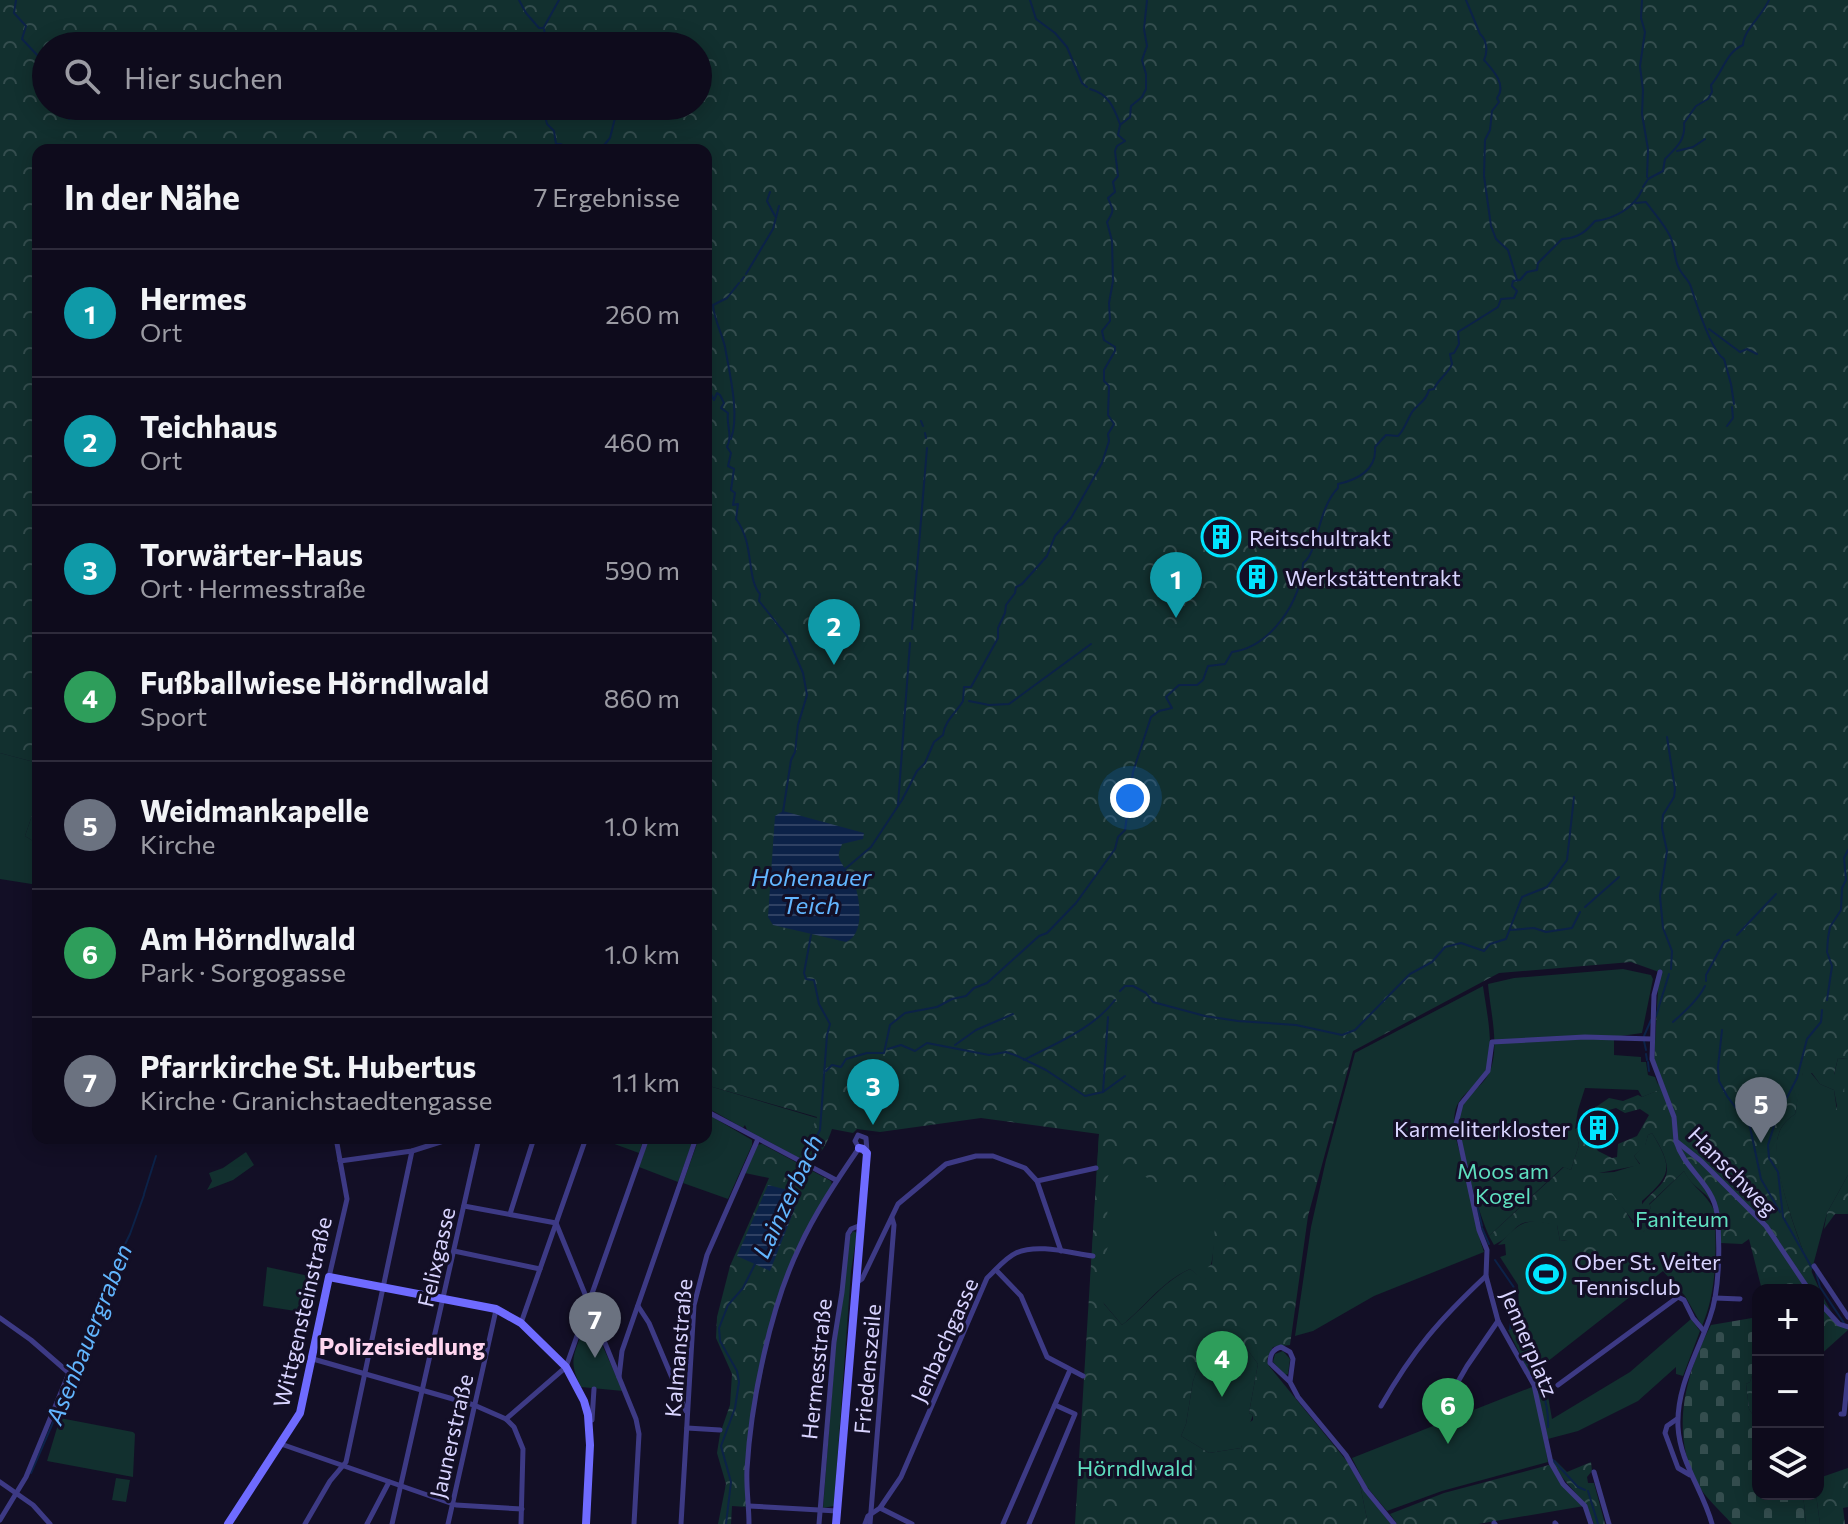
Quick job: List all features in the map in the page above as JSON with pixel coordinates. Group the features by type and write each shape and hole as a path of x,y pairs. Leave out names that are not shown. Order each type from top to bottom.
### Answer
{"street":[{"name":"Hanschweg","path":"1660,972 1654,995 1652,1039 1655,1071 1669,1098 1676,1141 1701,1161 1766,1226 1805,1284"},
{"name":"Jennerplatz","path":"1591,1524 1585,1506 1563,1484 1551,1463 1534,1385 1498,1321 1486,1276 1487,1250 1479,1230 1456,1124 1461,1104 1488,1071 1492,1042 1585,1037 1652,1039"},
{"path":"712,1114 835,1182"},
{"name":"Kalmanstraße","path":"681,1524 694,1305 700,1275 758,1139"},
{"path":"1676,1141 1682,1158 1703,1181 1715,1203 1718,1251 1715,1298 1686,1377 1678,1419 1679,1439 1690,1475 1712,1524"},
{"name":"Wittgensteinstraße","path":"228,1524 300,1413 347,1199 337,1144"},
{"path":"340,1161 412,1151 434,1144"},
{"name":"Felixgasse","path":"392,1524 478,1144"},
{"path":"510,1214 532,1144"},
{"path":"521,1323 584,1144"},
{"path":"506,1419 566,1367 645,1144"},
{"path":"619,1378 622,1351 694,1144"},
{"path":"749,1524 749,1447 772,1327 799,1248 835,1182 863,1150"},
{"name":"Hermesstraße","path":"836,1524 861,1225 863,1150"},
{"path":"305,1524 330,1481 346,1462 412,1151"},
{"path":"856,1284 862,1279 898,1204 946,1164 960,1159 993,1156 1025,1168 1037,1181 1061,1251"},
{"path":"1037,1181 1096,1168"},
{"path":"464,1206 556,1223"},
{"name":"Friedenszeile","path":"868,1524 894,1225 891,1217"},
{"path":"556,1223 636,1419 639,1434 634,1524"},
{"name":"Hermesstraße","path":"819,1524 834,1342 848,1234 851,1229 861,1225"},
{"name":"Jenbachgasse","path":"871,1513 880,1508 901,1477 987,1278 1017,1252 1034,1248 1093,1256"},
{"path":"454,1251 540,1269"},
{"path":"1814,1266 1848,1317"},
{"path":"996,1270 1021,1296 1047,1357 1083,1376"},
{"path":"1381,1406 1427,1335 1486,1276"},
{"path":"329,1277 496,1309 521,1323 566,1367 584,1401 590,1426 590,1445"},
{"path":"1558,1385 1678,1297 1684,1300 1704,1331"},
{"path":"1715,1298 1740,1299"},
{"path":"638,1306 649,1323 686,1412"},
{"path":"1824,1308 1833,1319 1847,1327"},
{"name":"Jaunerstraße","path":"448,1524 496,1309"},
{"path":"0,1318 69,1373 26,1477 0,1520"},
{"path":"1436,1420 1498,1321"},
{"path":"1290,1382 1291,1353 1286,1348 1277,1348 1270,1357 1270,1363 1290,1382 1298,1397 1346,1455 1366,1490 1394,1524"},
{"path":"312,1358 474,1405 506,1419 514,1427 523,1449 521,1524"},
{"path":"1003,1524 1070,1370"},
{"path":"1841,1414 1844,1414 1848,1375"},
{"path":"586,1524 594,1389"},
{"path":"1029,1524 1075,1414 1055,1405"},
{"path":"1678,1419 1667,1426 1665,1433 1678,1468 1690,1475"},
{"path":"687,1428 720,1430"},
{"path":"280,1444 453,1504 522,1509"},
{"path":"1594,1472 1609,1524"},
{"path":"0,1482 33,1505 50,1524"},
{"path":"367,1524 389,1482"},
{"path":"749,1506 837,1511"},
{"path":"880,1508 912,1524"}],"green space":[{"name":"Hörndlwald","path":"0,0 1848,0 1848,1059 1838,1058 1834,1074 1844,1084 1845,1107 1840,1125 1830,1130 1837,1106 1834,1090 1820,1084 1812,1073 1803,1073 1795,1114 1780,1130 1777,1149 1785,1197 1817,1284 1760,1284 1749,1239 1742,1244 1721,1243 1714,1206 1684,1171 1649,1204 1651,1207 1646,1217 1651,1226 1642,1233 1639,1211 1666,1177 1667,1168 1652,1133 1648,1135 1645,1146 1634,1156 1640,1165 1599,1173 1638,1236 1580,1282 1577,1254 1569,1255 1567,1240 1560,1241 1557,1225 1522,1223 1494,1245 1489,1236 1564,1167 1571,1170 1579,1145 1575,1129 1581,1126 1583,1137 1589,1137 1598,1151 1612,1158 1617,1157 1618,1144 1637,1136 1649,1115 1640,1109 1625,1113 1616,1108 1595,1114 1593,1109 1609,1098 1623,1101 1659,1090 1654,1061 1659,972 1631,962 1499,973 1353,1051 1308,1216 1290,1345 1273,1347 1267,1359 1269,1366 1350,1465 1360,1485 1368,1524 1075,1524 1099,1134 981,1118 880,1132 857,1129 853,1133 832,1129 820,1153 808,1163 799,1158 817,1117 712,1087 712,144 32,144 32,761 0,753","holes":["1127,1162 1151,1181 1187,1195 1193,1184 1215,1192 1221,1182 1226,1183 1217,1199 1212,1264 1203,1279 1190,1269 1180,1274 1122,1325 1104,1304 1101,1290 1108,1277 1101,1269 1109,1243 1106,1227 1107,1180 1110,1173","1232,1343 1247,1349 1258,1364 1249,1413 1253,1415 1253,1420 1246,1425 1241,1448 1209,1453 1181,1436 1193,1381 1206,1345"]},
{"path":"0,753 32,761 32,816 25,836 32,840 32,884 0,879"},
{"path":"32,816 32,840 25,836"},
{"name":"Moos am Kogel","path":"1623,969 1651,975 1653,979 1642,1033 1614,1037 1614,1055 1641,1057 1641,1062 1646,1062 1648,1075 1655,1077 1660,1090 1642,1097 1638,1090 1585,1088 1575,1129 1579,1145 1571,1170 1563,1167 1489,1236 1468,1173 1459,1121 1463,1104 1487,1076 1493,1061 1494,1039 1488,984 1514,978"},
{"path":"1483,986 1489,1030 1488,1063 1482,1077 1457,1106 1454,1128 1484,1252 1374,1296 1313,1331 1295,1336 1311,1227 1355,1053"},
{"path":"1838,1058 1848,1059 1848,1175 1827,1213 1811,1273 1781,1182 1777,1146 1782,1127 1795,1114 1803,1073 1811,1073 1820,1084 1834,1090 1839,1125 1834,1075"},
{"path":"712,1087 817,1118 799,1158 747,1130 745,1125 743,1128 712,1110"},
{"path":"712,1117 752,1140 728,1199 683,1183 697,1144 712,1144"},
{"name":"Faniteum","path":"1652,1133 1664,1155 1666,1170 1659,1184 1642,1201 1643,1232 1651,1226 1646,1217 1651,1207 1649,1205 1684,1171 1714,1210 1715,1269 1711,1299 1702,1326 1685,1296 1663,1271 1538,1369 1547,1390 1552,1419 1630,1372 1691,1319 1700,1331 1683,1376 1676,1374 1676,1367 1638,1401 1578,1431 1544,1440 1548,1462 1442,1491 1387,1511 1366,1486 1352,1458 1532,1387 1537,1402 1536,1386 1508,1330 1525,1325 1519,1310 1518,1285 1500,1257 1506,1255 1505,1244 1498,1245 1524,1223 1557,1225 1560,1241 1567,1240 1577,1254 1580,1281 1634,1222 1598,1173 1640,1164 1634,1156"},
{"path":"1099,1134 1226,1183 1219,1202 1207,1278 1203,1280 1190,1269 1180,1274 1122,1325 1090,1287"},
{"path":"614,1144 642,1144 639,1153"},
{"path":"647,1144 692,1144 678,1182 639,1167"},
{"path":"762,1144 831,1181 832,1185 802,1237 774,1314 747,1449 747,1507 732,1506 731,1524 718,1524 726,1484 717,1453 730,1405 732,1374 716,1338 717,1317 730,1266 769,1178 745,1173 757,1145"},
{"path":"246,1152 254,1165 233,1180 207,1190 212,1181 209,1173 223,1168"},
{"path":"1848,1175 1848,1214 1835,1214 1824,1229 1827,1213"},
{"path":"853,1231 857,1233 851,1271 834,1506 823,1508 836,1340 848,1240"},
{"path":"267,1267 309,1276 302,1312 263,1306"},
{"path":"1824,1298 1836,1319 1848,1330 1824,1352"},
{"path":"1752,1318 1752,1376 1746,1384 1752,1414 1752,1500 1804,1500 1806,1524 1732,1524 1696,1481 1684,1442 1684,1402 1694,1362 1711,1325"},
{"path":"591,1323 623,1391 581,1387 573,1362 585,1325"},
{"path":"1232,1343 1247,1349 1258,1364 1249,1413 1253,1415 1241,1448 1209,1453 1181,1436 1193,1381 1206,1345"},
{"path":"1283,1351 1290,1359 1288,1374 1285,1375 1273,1362 1275,1354"},
{"path":"1752,1376 1752,1414 1746,1384"},
{"path":"60,1418 133,1432 133,1477 47,1461"},
{"path":"1555,1460 1567,1472 1591,1462 1588,1483 1594,1483 1605,1524 1594,1524 1586,1506 1552,1463"},
{"path":"1549,1465 1584,1506 1478,1524 1397,1524 1390,1514 1444,1493"},
{"path":"1848,1468 1848,1507 1843,1508 1845,1524 1820,1524 1817,1500 1824,1500 1824,1476"},
{"path":"116,1478 130,1480 126,1502 112,1500"},
{"path":"1360,1485 1391,1524 1368,1524"},
{"path":"1804,1500 1817,1500 1820,1524 1806,1524"}],"water":[{"name":"Hohenauer Teich","path":"783,811 864,833 863,839 842,844 839,853 855,885 859,908 859,925 846,942 773,925 768,917 775,816"},
{"path":"768,1185 788,1190 799,1198 770,1271 737,1256"}],"waterway":[{"path":"16,0 14,13 26,26 22,39 32,50"},
{"path":"519,0 526,13 539,28 543,28"},
{"name":"Lainzerbach","path":"544,27 559,0"},
{"path":"1030,0 1036,19 1067,47 1082,83 1087,87"},
{"path":"845,869 871,847 902,800 934,742 943,735 948,721 963,701 964,687 971,687 998,638 1006,605 1016,587 1047,556 1055,536 1071,518 1102,463 1108,434 1114,424 1108,415 1109,386 1104,381 1104,370 1115,347 1104,340 1102,331 1110,321 1113,281 1112,241 1107,222 1112,211 1108,198 1115,192 1113,182 1118,176 1115,151 1125,141 1118,135 1120,125 1130,117 1131,106 1146,89 1142,60 1147,46 1144,29 1147,0"},
{"path":"1466,0 1485,43 1484,60 1500,83 1499,102 1492,111 1490,130 1485,140 1484,176 1491,226 1496,239 1508,250 1517,280"},
{"path":"1642,0 1641,18 1645,32 1640,66 1642,114 1648,149 1647,177"},
{"path":"1643,187 1648,179 1663,171 1665,159 1682,139 1684,123 1696,106 1708,99 1712,92 1711,85 1729,57 1743,45 1747,33 1769,0"},
{"path":"1090,89 1106,98 1120,124"},
{"name":"Lainzerbach","path":"546,120 554,131 556,144"},
{"path":"605,144 610,138 614,120"},
{"path":"1677,151 1693,147 1705,139"},
{"name":"Lainzerbach","path":"556,144 561,144"},
{"path":"826,1071 832,1065 841,1067 846,1059 867,1053 884,1053 890,1025 905,1013 937,1007 966,996 974,988 987,983 1039,936 1047,933 1076,903 1125,830 1133,772 1151,717 1172,708 1166,697 1179,685 1197,685 1203,680 1208,666 1225,664 1232,652 1259,641 1282,620 1297,592 1303,563 1312,550 1326,507 1338,484 1352,480 1369,468 1375,447 1386,435 1398,436 1412,412 1450,368 1450,354 1459,344 1458,332 1498,307 1501,299 1514,298 1517,291 1512,286 1513,281 1537,270 1538,263 1562,239 1584,232 1595,221 1623,212 1642,190"},
{"path":"770,192 767,201 775,216"},
{"path":"1636,203 1646,202 1670,236 1679,269 1690,284 1709,337 1724,359 1734,404"},
{"path":"746,274 773,229 779,206"},
{"path":"741,281 744,277"},
{"path":"731,439 733,393 713,305 727,298 739,283"},
{"path":"1709,329 1740,352 1747,349 1757,354"},
{"name":"Lainzerbach","path":"712,396 714,400 717,393 720,395 724,403 721,408 728,413 727,447 731,453 728,466 734,469 731,490 735,493 733,505 738,504 736,519 746,539 753,579 760,594 759,601 787,636 803,673 807,695 798,725 783,812"},
{"path":"1727,426 1733,418 1732,407"},
{"path":"921,421 923,426"},
{"path":"925,433 926,438"},
{"path":"912,629 927,448"},
{"path":"898,805 910,643"},
{"path":"969,701 989,705 1009,704 1091,644"},
{"path":"1667,737 1675,789 1674,797 1663,815 1662,828 1667,851 1660,896 1663,928 1672,951 1671,969"},
{"path":"1120,991 1125,986 1133,986 1146,993 1153,1002 1205,1016 1296,1025 1342,1035 1355,1030 1410,974 1432,962 1445,947 1461,943 1484,951 1490,944 1506,939 1522,897 1547,887 1567,860 1574,797"},
{"path":"1827,1000 1832,966 1827,952 1828,938 1830,927 1841,910 1842,888 1846,880 1844,858 1848,850"},
{"path":"1585,907 1619,877"},
{"path":"1737,935 1776,894"},
{"path":"1510,930 1534,928 1546,932 1572,928 1580,912"},
{"name":"Lainzerbach","path":"788,1191 820,1130 830,1024 819,1004 814,980 806,979 804,973 811,935"},
{"path":"1706,981 1706,975 1724,942 1729,940"},
{"path":"1656,1016 1669,974"},
{"path":"1673,1022 1695,1001 1705,986"},
{"path":"1024,1060 1085,1027 1115,1000"},
{"path":"1812,1268 1783,1217 1778,1172 1769,1158 1768,1145 1776,1119 1797,1078 1807,1039 1821,1022 1822,1010"},
{"path":"955,1045 976,1030 1013,1014"},
{"path":"1103,1092 1108,1017"},
{"path":"1644,1036 1651,1020"},
{"path":"1722,1030 1719,1081 1750,1127 1761,1179 1780,1212"},
{"path":"1644,1041 1646,1050"},
{"path":"888,1049 901,1045 915,1051 927,1043 989,1055 1006,1052 1046,1070 1085,1096 1103,1092 1125,1076"},
{"path":"1646,1054 1647,1060"},
{"path":"1648,1062 1649,1071"},
{"name":"Asenbauergraben","path":"144,1194 156,1156"},
{"name":"Asenbauergraben","path":"31,1473 91,1335 99,1298 130,1234 144,1195"},
{"path":"1475,1197 1482,1226"},
{"path":"1482,1228 1489,1244"},
{"path":"1495,1260 1515,1289 1510,1329"},
{"name":"Lainzerbach","path":"726,1524 731,1482 721,1446 735,1408 739,1382 737,1371 720,1341 719,1328 728,1305 743,1288 756,1262"},
{"path":"1816,1273 1820,1287 1844,1323"},
{"path":"1525,1360 1542,1391 1548,1427"},
{"path":"1553,1460 1578,1487 1585,1490"},
{"path":"1588,1491 1598,1524"}],"place":[{"name":"Reitschultrakt","path":"1221,537"},
{"name":"Werkstättentrakt","path":"1257,577"},
{"name":"Hermes","path":"1176,618"},
{"name":"Teichhaus","path":"834,665"},
{"name":"Torwärter-Haus","path":"873,1125"},
{"name":"Karmeliterkloster","path":"1598,1128"},
{"name":"Weidmankapelle","path":"1761,1143"},
{"name":"Ober St. Veiter Tennisclub","path":"1546,1274"},
{"name":"Pfarrkirche St. Hubertus","path":"595,1358"},
{"name":"Fußballwiese Hörndlwald","path":"1222,1397"},
{"name":"Am Hörndlwald","path":"1448,1444"}],"district":[{"name":"Polizeisiedlung","path":"402,1345"}]}
